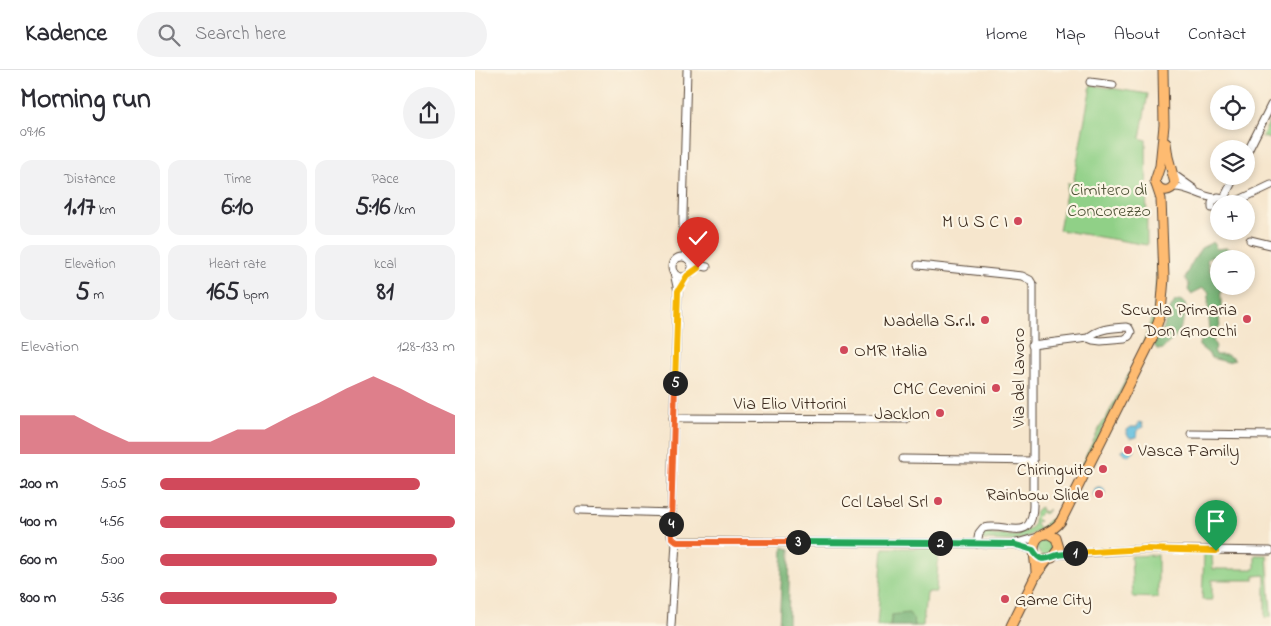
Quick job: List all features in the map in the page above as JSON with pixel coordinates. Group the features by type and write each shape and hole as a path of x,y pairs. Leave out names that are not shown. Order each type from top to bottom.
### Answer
{"main road":[{"path":"1036,575 1033,545 1041,535 1053,530 1061,521 1158,326 1162,307 1167,199 1175,182 1167,153 1164,125 1163,70"},
{"path":"1164,125 1160,166 1156,180 1161,199 1164,266"},
{"path":"1156,180 1159,172 1165,171 1173,174"},
{"path":"1156,180 1162,190 1171,188"},
{"path":"1011,626 1036,575 1058,552 1062,524 1072,501"},
{"path":"1041,535 1053,536 1059,543"},
{"path":"1034,551 1040,558 1052,557"}],"street":[{"path":"671,626 675,541 671,535 673,418 678,291 672,266 681,250 683,242 687,70"},
{"path":"1090,82 1113,86"},
{"path":"1254,140 1271,105"},
{"path":"1173,174 1201,194 1210,205"},
{"path":"1246,195 1271,185"},
{"path":"1171,188 1181,187 1210,197"},
{"path":"1250,240 1271,245"},
{"path":"678,291 692,266 683,242"},
{"path":"674,273 679,276 707,267 698,266 682,257 676,258"},
{"name":"Via del Lavoro","path":"918,265 1028,278 1032,282 1033,515 1030,525 1020,529 983,528 979,533 977,544"},
{"path":"1032,344 1088,338 1098,341 1125,339 1131,335 1131,331 1126,327 1100,330 1088,338"},
{"name":"Via Elio Vittorini","path":"673,418 906,419"},
{"path":"1191,434 1271,435"},
{"path":"903,459 1033,461"},
{"path":"579,510 672,512"},
{"path":"675,541 1013,544 1041,535"},
{"path":"1059,543 1077,553"},
{"path":"1013,544 1034,551"},
{"path":"1052,557 1077,553 1140,550 1271,550 1271,555"}],"green space":[{"name":"Cimitero di Concorezzo","path":"1091,85 1148,94 1140,138 1146,140 1147,245 1059,230 1068,183 1073,184"},
{"path":"1271,118 1271,139 1262,137"},
{"path":"1159,240 1160,292 1155,321 1142,351 1154,310"},
{"path":"1213,242 1216,249 1226,248 1232,250 1210,250 1210,257 1207,260 1210,271 1210,295 1221,295 1220,326 1214,332 1215,337 1213,340 1216,347 1214,352 1215,355 1227,355 1235,360 1227,362 1211,358 1199,346 1199,343 1210,330 1209,292 1203,288 1191,294 1185,278 1201,248"},
{"path":"1180,300 1185,303 1186,307 1182,325 1173,339 1163,349 1158,350 1153,344 1161,336 1168,313 1175,301"},
{"path":"1136,360 1056,521 1046,529 1015,541 983,540 982,536 985,531 991,531 991,535 1019,536 1020,532 1031,529 1037,510 1041,507 1041,511 1047,512 1044,514 1042,512 1036,518 1039,521 1036,524 1039,529 1054,516 1063,504 1059,501 1060,496 1066,496"},
{"path":"1046,538 1052,541 1055,547 1052,553 1046,556 1040,553 1037,547 1040,541"},
{"path":"783,547 790,549 788,626 779,626"},
{"path":"883,548 939,548 936,592 926,592 923,626 915,626 914,620 892,615 890,626 877,626"},
{"path":"1204,554 1212,554 1213,569 1255,569 1255,555 1267,555 1271,617 1265,618 1265,575 1254,576 1254,580 1212,580 1212,600 1202,600"},
{"path":"1158,555 1158,598 1133,597 1131,556"},
{"path":"909,613 914,620 915,626 890,626 892,615"}],"water":[{"path":"1139,422 1142,423 1143,427 1138,430 1137,437 1130,438 1127,430 1131,427 1137,427"},
{"name":"Vasca Family","path":"1131,444 1135,449 1128,456 1121,451"},
{"name":"Rainbow Slide","path":"1097,487 1101,487 1105,493 1101,499 1097,499 1093,495 1093,491"}],"place":[{"name":"M U S C I","path":"1018,221"},
{"name":"Scuola Primaria Don Gnocchi","path":"1247,319"},
{"name":"Nadella S.r.l.","path":"985,320"},
{"name":"OMR Italia","path":"844,350"},
{"name":"CMC Cevenini","path":"996,388"},
{"name":"Jacklon","path":"940,413"},
{"name":"Vasca Family","path":"1128,450"},
{"name":"Chiringuito","path":"1103,469"},
{"name":"Rainbow Slide","path":"1099,494"},
{"name":"Ccl Label Srl","path":"938,501"},
{"name":"Game City","path":"1005,599"}],"route":[{"path":"698,268 687,276 678,291 671,535 677,542 1013,544 1033,550 1037,556 1044,560 1053,558 1056,555 1123,550 1216,551"}]}
